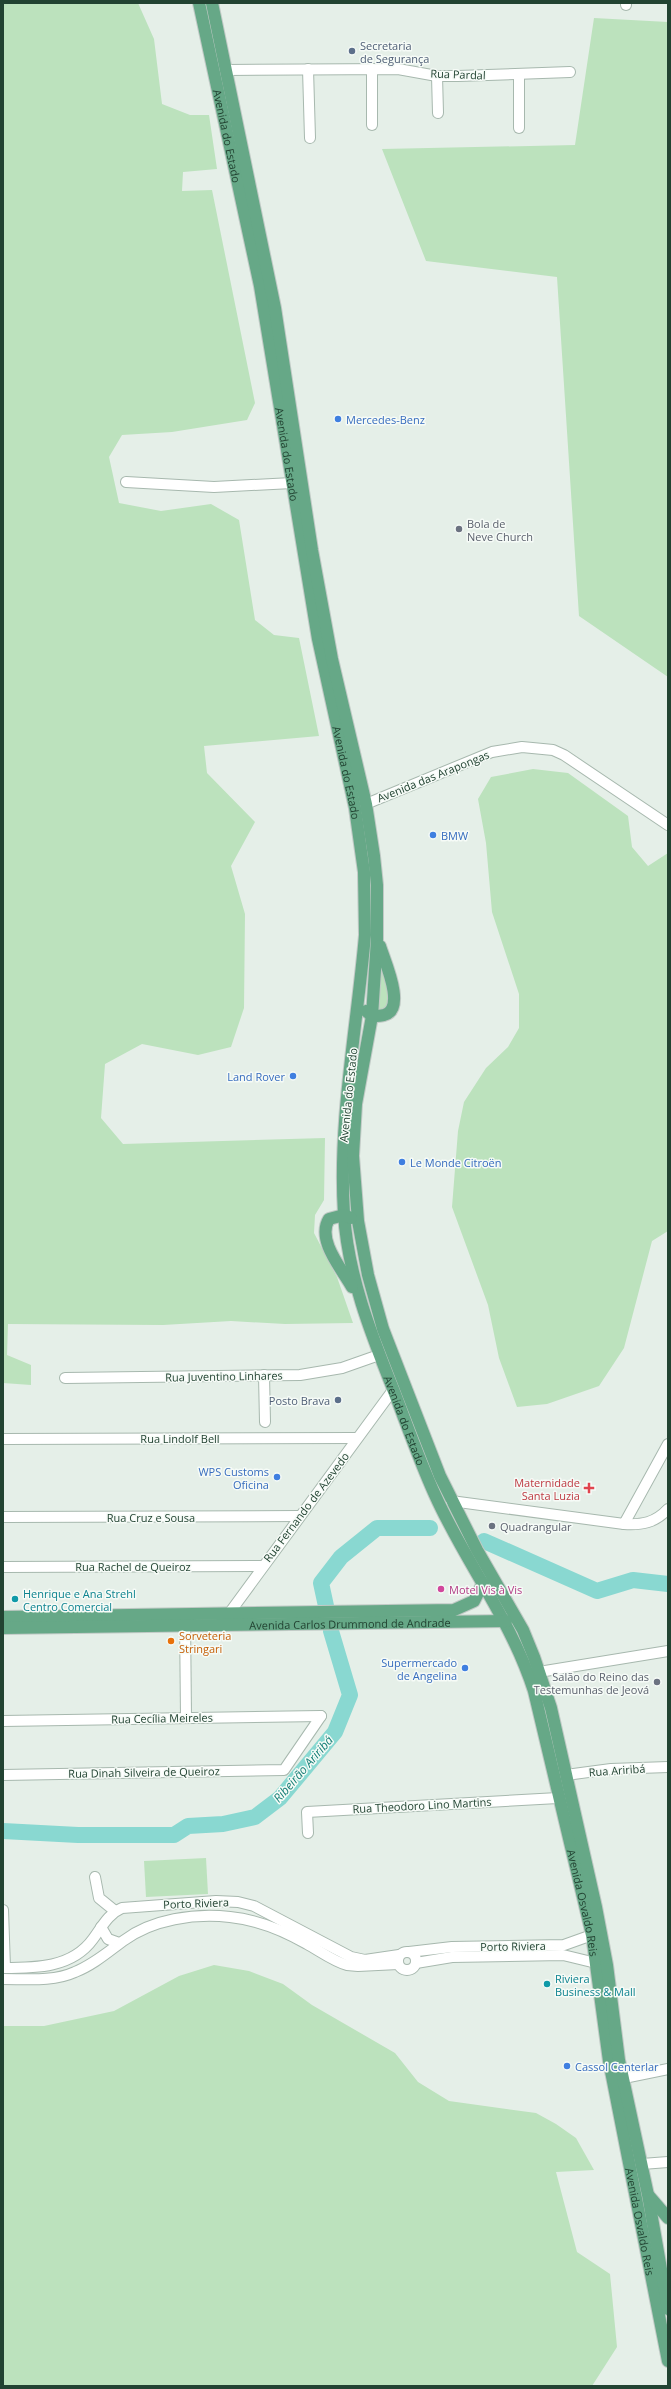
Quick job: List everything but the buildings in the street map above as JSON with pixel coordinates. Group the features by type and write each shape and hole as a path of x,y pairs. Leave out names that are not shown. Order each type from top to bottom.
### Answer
{"main road":[{"name":"Avenida do Estado","path":"199,3 260,286 318,639 360,835 366,899 359,1005 344,1119 342,1153 346,1239 359,1299 379,1355 426,1476 454,1534"},
{"name":"Avenida do Estado","path":"212,3 275,308 330,651 366,804 377,885 377,939 372,1016 355,1121 354,1176 358,1221 368,1275 383,1329 431,1455 451,1501 467,1532"},
{"path":"359,1005 372,1016 385,1015 391,1010 394,1003 392,983 377,939"},
{"path":"358,1221 344,1215 329,1219 324,1233 327,1242 359,1299"},
{"name":"Avenida Osvaldo Reis","path":"467,1532 514,1612 539,1672 551,1708 596,1907 607,1965 619,2060 648,2195 663,2256 668,2309"},
{"name":"Avenida Osvaldo Reis","path":"454,1534 506,1621 524,1660 534,1691 558,1798 592,1936 609,2061 668,2361"},
{"name":"Avenida Carlos Drummond de Andrade","path":"455,1616 474,1601 483,1583"},
{"name":"Avenida Carlos Drummond de Andrade","path":"3,1628 185,1620 227,1613 376,1617"},
{"name":"Avenida Carlos Drummond de Andrade","path":"3,1617 185,1620 222,1625 376,1617 455,1616 506,1621"},
{"path":"648,2195 668,2218"},
{"path":"646,2248 653,2256 663,2256"}],"street":[{"path":"372,68 372,125"},
{"name":"Rua Pardal","path":"226,70 372,68 398,69 437,76 519,75 570,72"},
{"path":"308,69 310,138"},
{"path":"519,75 519,128"},
{"path":"437,76 438,113"},
{"path":"126,482 214,487 292,483"},
{"name":"Avenida das Arapongas","path":"366,804 492,752 507,748 539,747 564,755 668,825"},
{"name":"Rua Juventino Linhares","path":"65,1378 323,1373 379,1355"},
{"path":"264,1375 265,1422"},
{"name":"Rua Fernando de Azevedo","path":"222,1625 227,1613 393,1390"},
{"name":"Rua Lindolf Bell","path":"3,1439 357,1438"},
{"path":"624,1524 668,1444"},
{"path":"451,1501 624,1524 650,1522 662,1516 668,1509"},
{"name":"Rua Cruz e Sousa","path":"3,1517 300,1516"},
{"name":"Rua Rachel de Queiroz","path":"3,1567 263,1566"},
{"path":"185,1620 186,1718"},
{"path":"539,1672 668,1651"},
{"name":"Rua Cecília Meireles","path":"3,1721 321,1716 284,1770"},
{"name":"Rua Ariribá","path":"566,1775 611,1769 668,1767"},
{"name":"Rua Dinah Silveira de Queiroz","path":"3,1775 284,1770"},
{"name":"Rua Theodoro Lino Martins","path":"308,1832 307,1812 558,1798"},
{"path":"3,1910 4,1968 46,1966 63,1962 84,1949 115,1911 99,1898 95,1877"},
{"name":"Porto Riviera","path":"115,1911 127,1906 216,1901 238,1902 260,1908 345,1956 365,1960 398,1960"},
{"path":"236,1918 239,1912 238,1902"},
{"path":"253,1921 253,1915 260,1908"},
{"name":"Porto Riviera","path":"3,1979 44,1979 67,1975 89,1965 119,1944 145,1929 168,1921 206,1916 236,1918 253,1921 276,1928 340,1963 358,1966 398,1960"},
{"path":"101,1927 108,1939 119,1944"},
{"name":"Porto Riviera","path":"563,1950 592,1936"},
{"name":"Porto Riviera","path":"410,1952 563,1950 596,1963"},
{"path":"404,1952 410,1952 414,1955 416,1963 412,1968 407,1970 401,1969 398,1960 404,1952"},
{"name":"Porto Riviera","path":"416,1963 468,1952"},
{"path":"624,2078 668,2069"},
{"path":"642,2164 668,2162"}],"green space":[{"path":"3,3 138,3 154,39 162,104 190,115 209,115 217,169 183,172 182,191 212,190 255,403 247,420 172,432 122,435 109,457 119,503 161,511 211,504 239,520 255,620 274,635 299,638 319,736 204,746 207,773 255,822 231,866 245,914 244,1008 231,1047 198,1055 142,1044 105,1064 101,1118 123,1144 325,1138 324,1200 315,1215 314,1233 337,1277 353,1323 285,1324 231,1321 163,1325 8,1324 7,1355 31,1365 31,1385 3,1383"},
{"path":"594,18 668,22 668,677 579,616 557,277 426,261 382,149 575,145"},
{"path":"533,769 568,773 628,816 632,847 648,866 668,853 668,1231 652,1241 624,1348 599,1386 547,1404 517,1407 499,1358 488,1305 452,1207 458,1131 464,1102 486,1068 508,1047 519,1028 519,994 492,912 486,843 478,799 491,777"},
{"path":"382,968 390,988 389,1007 377,1012"},
{"path":"206,1858 208,1894 146,1897 144,1861"},
{"path":"214,1965 249,1971 283,1984 312,2005 395,2053 418,2082 449,2101 536,2113 556,2124 576,2138 594,2170 556,2172 577,2252 610,2274 617,2347 592,2386 3,2386 3,2026 44,2026 114,2011 179,1976"}],"waterway":[{"name":"Ribeirão Ariribá","path":"326,1606 321,1583 341,1557 377,1528 430,1528"},
{"name":"Ribeirão Ariribá","path":"484,1541 597,1591 633,1580 668,1584"},
{"name":"Ribeirão Ariribá","path":"3,1831 78,1835 174,1835 188,1826 223,1824 255,1817 280,1798 335,1732 350,1695 331,1631"}],"place":[{"name":"Secretaria de Segurança","path":"352,51"},
{"name":"Mercedes-Benz","path":"338,419"},
{"name":"Bola de Neve Church","path":"459,529"},
{"name":"BMW","path":"433,835"},
{"name":"Land Rover","path":"293,1076"},
{"name":"Le Monde Citroën","path":"402,1162"},
{"name":"Posto Brava","path":"338,1400"},
{"name":"WPS Customs Oficina","path":"277,1477"},
{"name":"Maternidade Santa Luzia","path":"589,1488"},
{"name":"Quadrangular","path":"492,1526"},
{"name":"Motel Vis à Vis","path":"441,1589"},
{"name":"Henrique e Ana Strehl Centro Comercial","path":"15,1599"},
{"name":"Sorveteria Stringari","path":"171,1641"},
{"name":"Supermercado de Angelina","path":"465,1668"},
{"name":"Salão do Reino das Testemunhas de Jeová","path":"657,1682"},
{"name":"Riviera Business & Mall","path":"547,1984"},
{"name":"Cassol Centerlar","path":"567,2066"}]}
